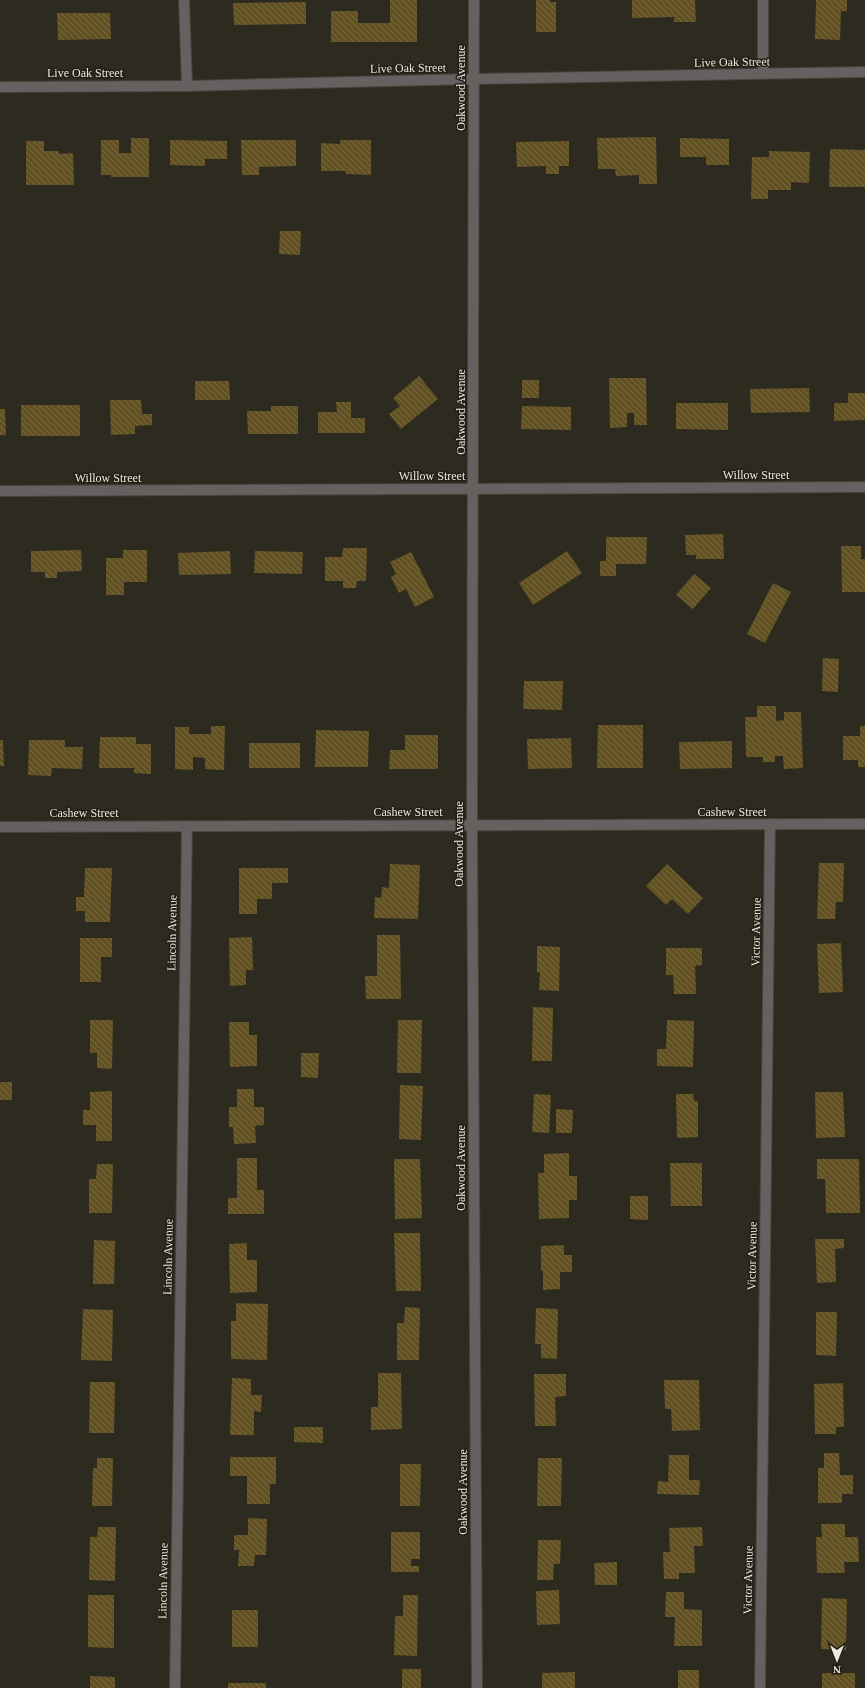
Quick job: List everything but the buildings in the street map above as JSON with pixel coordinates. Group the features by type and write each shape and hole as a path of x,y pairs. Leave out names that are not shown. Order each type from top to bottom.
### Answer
{"street":[{"path":"184,0 187,86"},
{"name":"Oakwood Avenue","path":"474,0 472,825 477,1688"},
{"path":"763,0 764,74"},
{"name":"Live Oak Street","path":"0,87 187,86 865,72"},
{"name":"Willow Street","path":"0,491 865,487"},
{"name":"Victor Avenue","path":"760,1688 770,824"},
{"name":"Cashew Street","path":"0,827 865,824"},
{"name":"Lincoln Avenue","path":"175,1688 187,826"}]}
